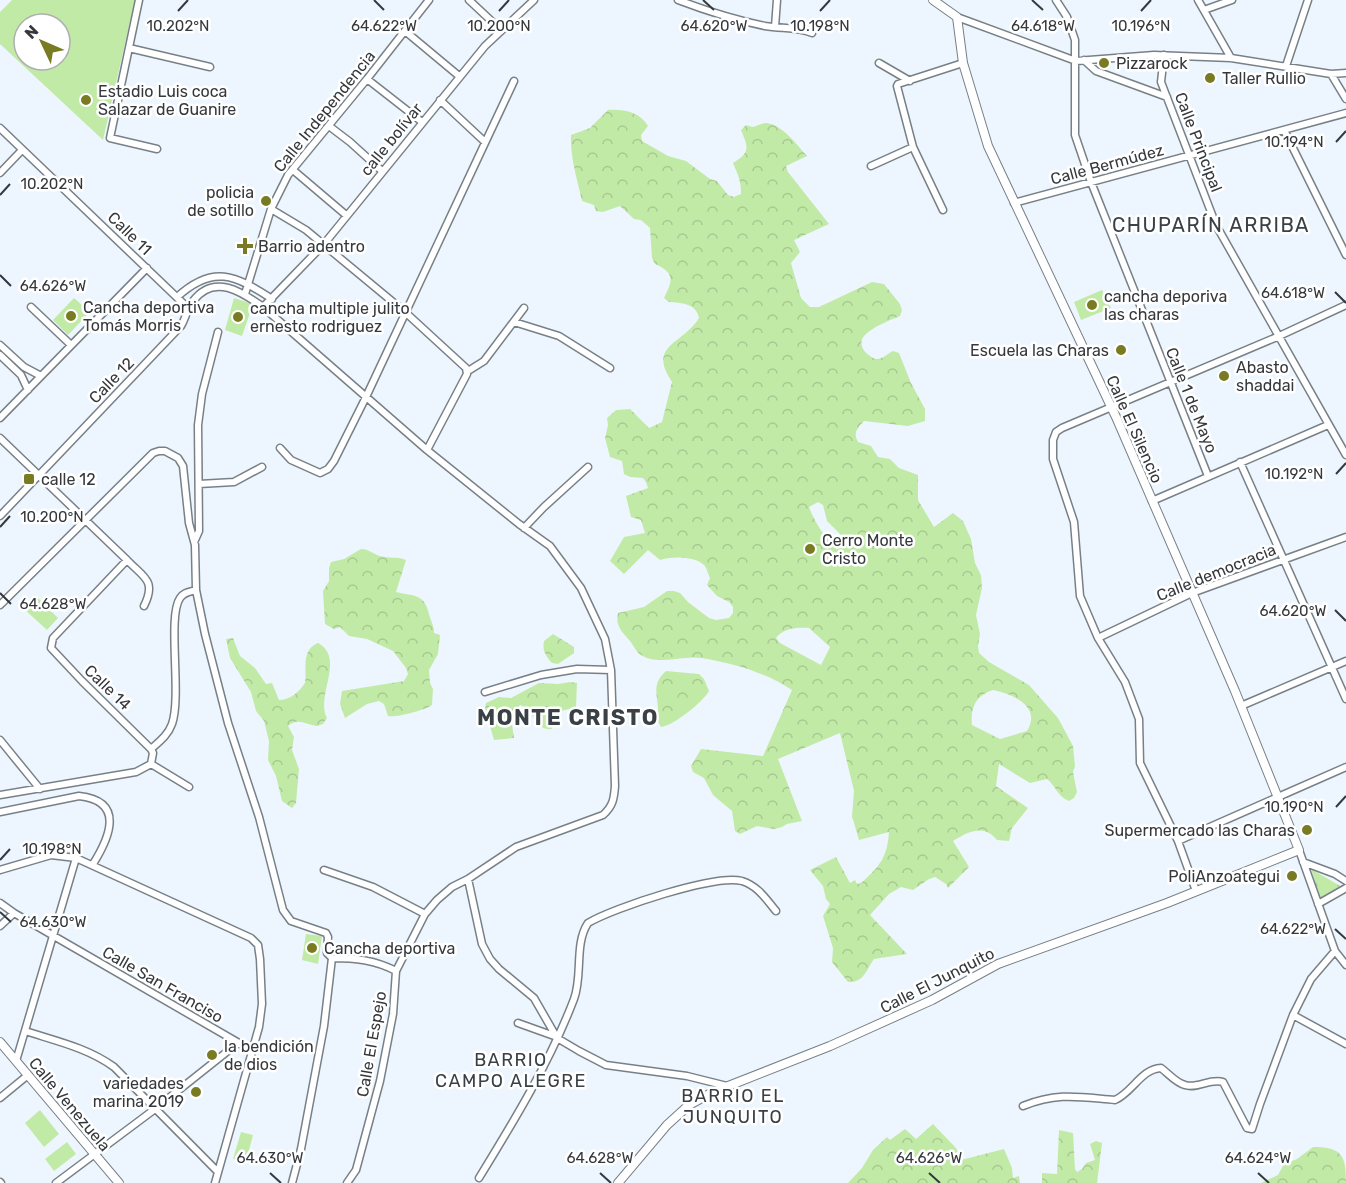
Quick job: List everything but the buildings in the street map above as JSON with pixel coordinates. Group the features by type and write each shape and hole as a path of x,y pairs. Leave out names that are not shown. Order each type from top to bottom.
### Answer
{"street":[{"path":"139,0 110,138 157,149"},
{"name":"Calle Independencia","path":"245,294 271,209 293,170 368,80 429,0"},
{"path":"469,0 501,30"},
{"name":"calle bolívar","path":"263,307 324,244 459,76 501,30 534,0"},
{"path":"678,0 711,13 774,27 800,28 812,33"},
{"path":"774,27 777,0"},
{"path":"933,0 957,17 1080,61 1096,71 1167,98"},
{"name":"Calle 1 de Mayo","path":"1056,0 1066,17 1080,61 1074,74 1075,135 1091,182 1208,476"},
{"path":"1198,0 1231,58"},
{"path":"1204,10 1232,0"},
{"path":"1286,66 1308,0"},
{"name":"Calle El Silencio","path":"957,17 963,63 988,146 1152,501 1241,706 1299,850"},
{"path":"405,31 459,76"},
{"path":"129,48 210,67"},
{"path":"1080,61 1164,55 1231,58 1331,74 1346,73"},
{"name":"Calle Principal","path":"1164,55 1161,82 1216,225 1345,453"},
{"path":"879,63 910,81"},
{"path":"943,210 913,147 897,87 898,84 963,63"},
{"path":"1331,74 1346,99"},
{"path":"368,80 422,122"},
{"path":"280,448 291,460 302,466 324,472 334,461 514,81"},
{"path":"440,100 485,142"},
{"name":"Calle Bermúdez","path":"1014,203 1346,113"},
{"path":"329,126 382,171"},
{"name":"Calle 11","path":"0,128 188,308"},
{"path":"1284,130 1346,255"},
{"path":"871,166 913,147"},
{"path":"0,173 22,150"},
{"path":"293,170 346,215"},
{"path":"271,209 324,244 405,312 468,371"},
{"path":"0,418 147,268"},
{"path":"177,297 187,288 207,277 231,278 249,284 272,298"},
{"name":"Calle 12","path":"0,516 181,326 188,308 200,293 213,287 230,287 245,294"},
{"path":"245,294 263,307 427,450 524,528 550,546 581,588 605,639 611,670 615,786 614,800 610,808 603,815 516,847 452,887 425,914 396,970"},
{"path":"1196,891 1178,841 1140,763 1138,719 1125,682 1098,638 1080,596 1074,522 1053,459 1053,440 1056,432 1062,428 1346,305"},
{"path":"31,307 71,345"},
{"path":"427,450 468,371 484,361 524,308"},
{"path":"514,322 559,336 610,368"},
{"path":"195,540 199,533 197,460 200,409 218,332"},
{"path":"0,345 24,367 41,375"},
{"path":"0,355 21,375 28,390"},
{"path":"1152,501 1328,425"},
{"path":"0,438 144,575 150,584 151,591 144,606"},
{"path":"0,605 153,453 159,451 172,455 182,462 189,523 195,540 196,591 216,681 260,817 283,910 291,921 326,933 327,953 332,958 324,1026 301,1149 292,1183"},
{"path":"1240,462 1346,699"},
{"path":"199,484 234,482 262,467"},
{"path":"524,528 588,467"},
{"name":"Calle democracia","path":"1098,638 1192,593 1346,537"},
{"name":"Calle 14","path":"127,560 53,638 51,648 151,749"},
{"path":"151,764 153,753 151,749 168,731 175,711 175,631 178,602 184,594 196,591"},
{"path":"1241,706 1346,661"},
{"path":"485,692 542,675 577,669 611,670"},
{"path":"0,740 40,789"},
{"path":"0,795 136,772 151,764"},
{"path":"151,764 189,787"},
{"path":"1178,841 1346,767"},
{"path":"0,812 79,796 90,797 102,803 108,811 110,825 107,838 93,864"},
{"path":"1299,850 1335,951 1346,965"},
{"name":"Calle El Junquito","path":"618,1183 667,1125 689,1105 713,1092 830,1046 932,1000 998,964 1196,891 1299,850"},
{"path":"0,870 51,855 76,858 251,938 258,945 262,1004 259,1028 215,1183"},
{"path":"16,1061 76,858"},
{"path":"1303,862 1335,874 1346,881"},
{"path":"324,870 373,887 425,914"},
{"path":"468,879 482,944 490,959 534,998 557,1038"},
{"path":"479,1178 524,1105 557,1038 578,985 579,954 583,932 592,921 668,892 718,882 741,881 760,890 776,911"},
{"path":"1318,904 1346,888"},
{"name":"Calle San Franciso","path":"0,903 251,1050"},
{"path":"0,926 14,913"},
{"path":"1023,1106 1043,1098 1058,1096 1115,1100 1123,1097 1147,1072 1161,1068 1188,1087 1215,1081 1223,1082 1247,1128 1252,1129 1293,1015 1311,979 1335,951"},
{"name":"Calle El Espejo","path":"332,958 369,961 396,970 393,1014 380,1081 356,1170 347,1183"},
{"path":"1293,1015 1346,1044"},
{"path":"518,1023 557,1038 606,1065 687,1076 728,1086"},
{"path":"25,1031 99,1056 114,1067 218,1172"},
{"name":"Calle Venezuela","path":"0,1042 119,1183"},
{"path":"56,1183 238,1043"},
{"path":"0,1098 28,1075"}],"green space":[{"name":"Estadio Luis coca Salazar de Guanire","path":"12,0 135,0 103,140 30,72 72,72 72,12 12,12 12,55 0,44 0,12"},
{"path":"608,110 626,111 641,117 648,126 641,135 642,141 668,156 686,161 710,179 717,181 728,195 734,197 741,194 741,189 733,163 745,152 746,145 741,130 746,125 752,127 766,123 778,127 807,156 786,166 788,172 829,224 794,240 800,252 791,263 801,298 810,307 819,307 872,282 884,284 900,304 902,310 900,316 866,334 862,346 869,355 876,359 893,351 899,353 925,409 925,421 908,426 864,421 856,431 858,442 871,446 878,457 890,459 899,468 918,475 918,500 934,527 953,513 963,521 971,539 975,563 981,575 982,588 976,615 980,634 979,653 989,662 1029,685 1058,718 1073,746 1075,766 1073,772 1077,792 1069,801 1047,779 1030,783 999,764 996,786 1028,808 1012,828 1009,841 997,840 981,830 964,835 953,841 969,867 948,888 935,877 913,890 901,887 889,894 870,915 907,954 874,959 864,975 853,982 848,982 832,962 833,948 823,916 830,904 826,899 823,886 810,870 836,857 850,883 855,880 857,884 861,883 881,861 889,832 859,840 852,816 854,791 840,733 778,759 802,821 774,829 757,826 740,834 735,831 732,811 713,795 704,778 693,772 691,766 701,749 763,756 792,690 759,673 725,663 694,657 662,660 648,658 638,652 618,625 618,613 644,607 667,591 680,593 709,618 716,620 729,618 733,613 733,607 729,602 717,596 707,585 710,578 706,568 695,560 676,557 660,560 648,550 624,574 610,561 624,537 645,533 641,520 631,517 626,496 648,488 643,478 624,474 622,461 610,457 605,438 607,418 616,410 630,409 649,428 662,422 672,382 665,370 663,360 665,353 699,318 695,309 669,302 664,298 670,278 669,274 655,264 652,258 650,228 641,220 634,219 620,206 603,212 596,211 594,205 582,201 573,160 571,135 590,128","holes":["818,502 823,505 827,521 844,538 842,547 837,549 833,545 814,518 809,507","809,628 830,647 821,665 780,643 776,638 787,630","993,690 1001,692 1023,703 1031,715 1031,723 1027,731 1000,739 972,725 975,703 987,692"]},
{"name":"cancha deporiva las charas","path":"1102,290 1111,308 1081,320 1074,302"},
{"name":"Cancha deportiva Tomás Morris","path":"74,298 90,312 68,335 53,320"},
{"name":"cancha multiple julito ernesto rodriguez","path":"234,298 253,304 242,336 225,330"},
{"path":"361,549 383,557 406,560 396,592 421,599 427,607 434,633 440,635 438,654 429,670 433,689 432,705 424,709 403,715 388,716 384,704 379,701 367,704 345,718 340,704 342,691 404,681 408,674 393,651 367,639 349,636 340,627 334,629 325,624 323,591 329,581 331,562 344,559"},
{"path":"35,595 58,618 47,630 23,608"},
{"path":"553,634 574,647 574,653 558,664 552,663 546,656 544,648 544,641"},
{"path":"233,638 240,656 255,668 266,684 272,683 279,700 294,695 305,683 307,655 313,646 318,643 326,650 330,658 324,699 327,718 323,724 317,726 295,722 288,726 294,737 292,750 299,769 296,803 292,808 282,801 276,776 268,760 269,741 264,721 256,711 251,692 230,658 226,639"},
{"path":"666,671 699,674 709,691 687,713 661,727 658,720 656,689"},
{"path":"539,683 577,683 576,708 564,710 553,717 552,729 542,727 525,707 520,705 511,718 514,738 494,740 485,709 486,703 499,697 511,698"},
{"path":"1311,869 1342,887 1320,899"},
{"name":"Cancha deportiva","path":"306,934 322,936 318,964 302,960"},
{"path":"40,1110 59,1134 44,1147 25,1123"},
{"path":"933,1124 956,1148 961,1160 1004,1149 1012,1168 1013,1178 1019,1176 1020,1183 848,1183 862,1168 873,1150 887,1137 890,1140 905,1129 916,1139"},
{"path":"1059,1130 1073,1133 1077,1172 1086,1163 1095,1160 1090,1144 1096,1141 1102,1143 1097,1183 1042,1183 1042,1173 1057,1174"},
{"path":"241,1132 253,1135 246,1162 233,1159"},
{"path":"67,1142 76,1154 54,1171 45,1159"},
{"path":"1313,1147 1331,1149 1341,1155 1345,1166 1346,1183 1261,1183 1278,1175 1284,1164 1297,1159"}],"place":[{"name":"Pizzarock","path":"1104,63"},
{"name":"Taller Rullio","path":"1210,78"},
{"name":"Estadio Luis coca Salazar de Guanire","path":"86,100"},
{"name":"policia de sotillo","path":"266,201"},
{"name":"Barrio adentro","path":"245,246"},
{"name":"cancha deporiva las charas","path":"1092,305"},
{"name":"Cancha deportiva Tomás Morris","path":"71,316"},
{"name":"cancha multiple julito ernesto rodriguez","path":"238,317"},
{"name":"Escuela las Charas","path":"1121,350"},
{"name":"Abasto shaddai","path":"1224,376"},
{"name":"calle 12","path":"29,479"},
{"name":"Cerro Monte Cristo","path":"810,549"},
{"name":"Supermercado las Charas","path":"1307,830"},
{"name":"PoliAnzoategui","path":"1292,876"},
{"name":"Cancha deportiva","path":"312,948"},
{"name":"la bendición de dios","path":"212,1055"},
{"name":"variedades marina 2019","path":"196,1092"}],"district":[{"name":"CHUPARÍN ARRIBA","path":"1211,225"},
{"name":"MONTE CRISTO","path":"568,717"},
{"name":"BARRIO CAMPO ALEGRE","path":"511,1070"},
{"name":"BARRIO EL JUNQUITO","path":"733,1106"}]}
